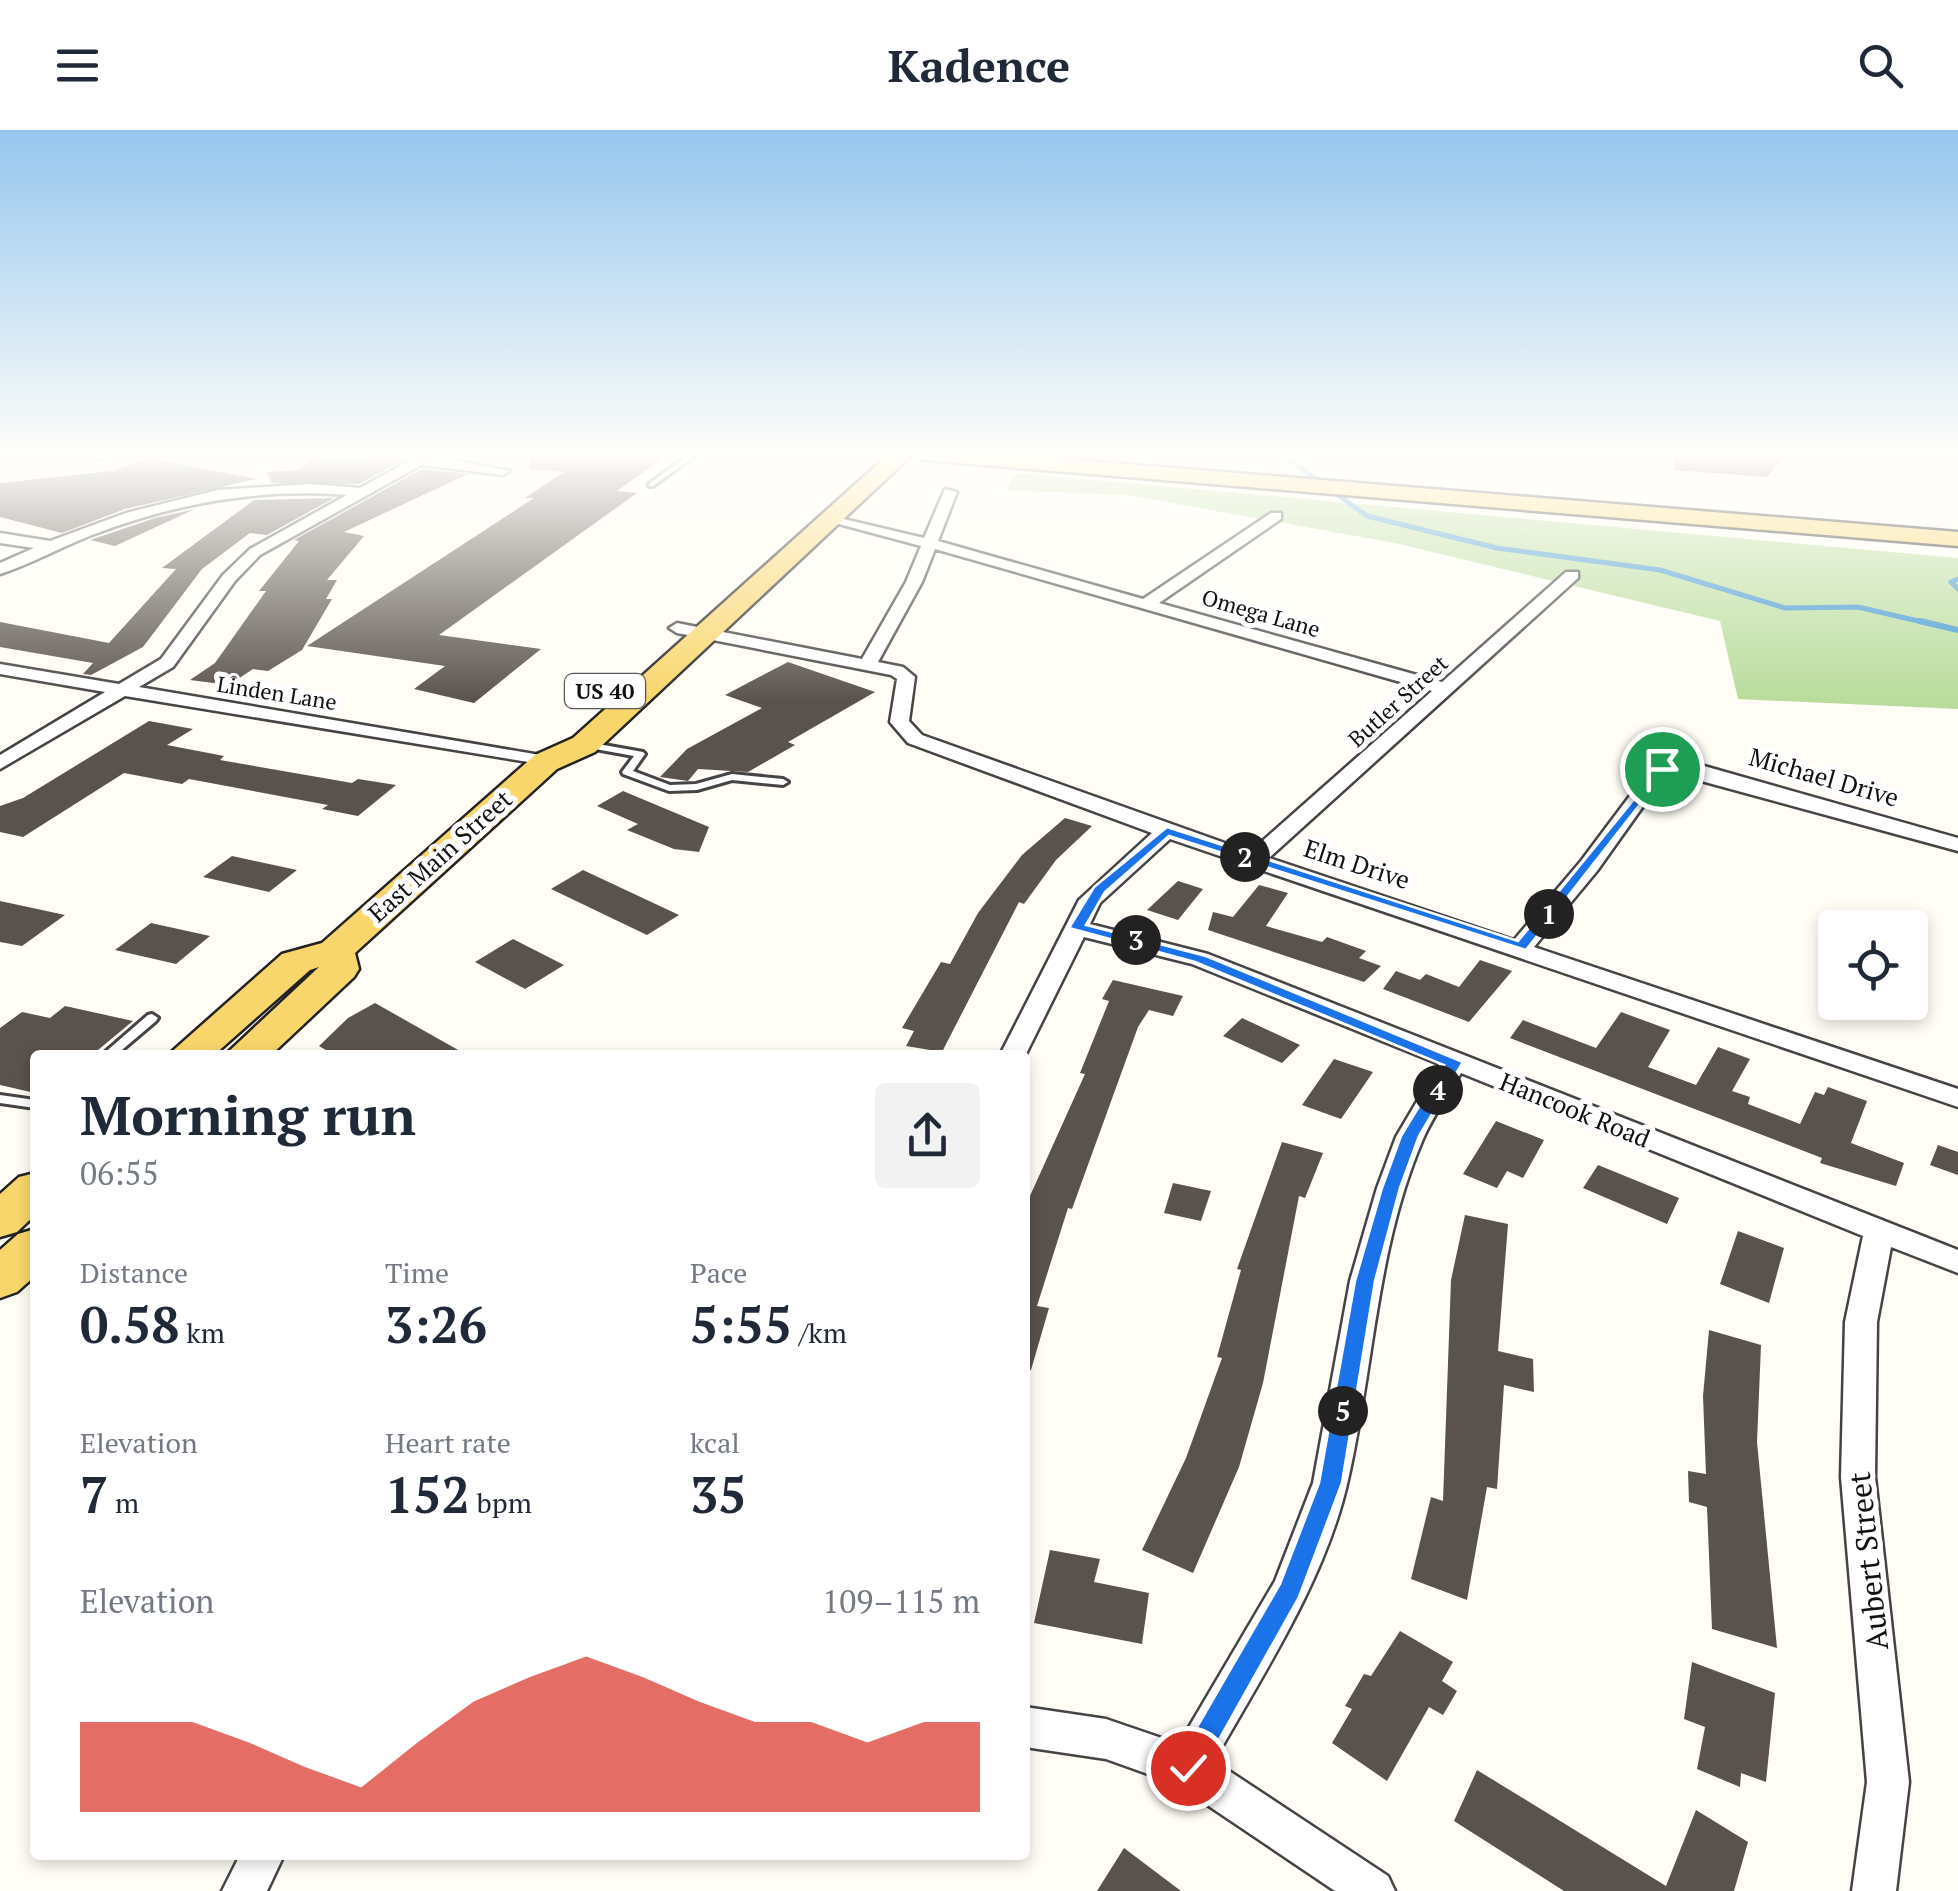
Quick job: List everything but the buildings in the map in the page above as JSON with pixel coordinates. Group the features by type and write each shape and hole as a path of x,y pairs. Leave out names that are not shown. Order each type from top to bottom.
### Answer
{"main road":[{"name":"East Main Street","path":"546,762 548,740 781,536"},
{"name":"East Main Street","path":"195,1050 296,962 335,951 546,762 584,745 814,536"},
{"path":"1913,536 1958,540"},
{"name":"East Main Street","path":"251,1050 340,969 335,951"},
{"path":"0,1279 20,1214"}],"street":[{"path":"0,570 73,536"},
{"path":"0,763 167,663 229,578 255,552 282,536"},
{"name":"Omega Lane","path":"899,536 1445,689"},
{"path":"868,664 935,536"},
{"path":"1146,604 1246,536"},
{"path":"0,538 50,546"},
{"name":"Butler Street","path":"1254,860 1572,575"},
{"name":"Elm Drive","path":"677,628 868,664 906,676 900,722 915,739 1167,831 1521,947 1958,1098"},
{"name":"Linden Lane","path":"0,669 546,762"},
{"name":"Michael Drive","path":"1521,947 1589,866 1654,777 1668,766 1697,770 1958,845"},
{"path":"1016,1050 1099,890 1167,831"},
{"name":"Hancook Road","path":"1077,928 1200,959 1958,1262"},
{"path":"1188,1768 1290,1589 1330,1483 1365,1281 1391,1188 1410,1136 1454,1062"},
{"name":"Aubert Street","path":"1874,1891 1888,1782 1858,1477 1862,1322 1880,1231"},
{"path":"1030,1728 1106,1739 1188,1768 1373,1891"},
{"path":"244,1891 260,1860"}],"lane":[{"path":"584,745 640,754 626,772 669,788 696,787 732,776 783,782"},
{"path":"114,1050 152,1018"},
{"path":"0,1098 30,1103"}],"green space":[{"path":"1357,536 1716,536 1958,558 1958,709 1738,699 1720,621"}],"waterway":[{"path":"1449,536 1497,548 1660,570 1785,608 1858,607 1931,624"},
{"path":"1958,579 1951,582 1958,589"},
{"path":"1920,621 1958,630"}],"route":[{"path":"1188,1768 1290,1589 1330,1483 1365,1281 1391,1188 1410,1136 1454,1062 1200,959 1077,928 1090,900 1167,831 1521,947 1589,866 1662,769"}]}
